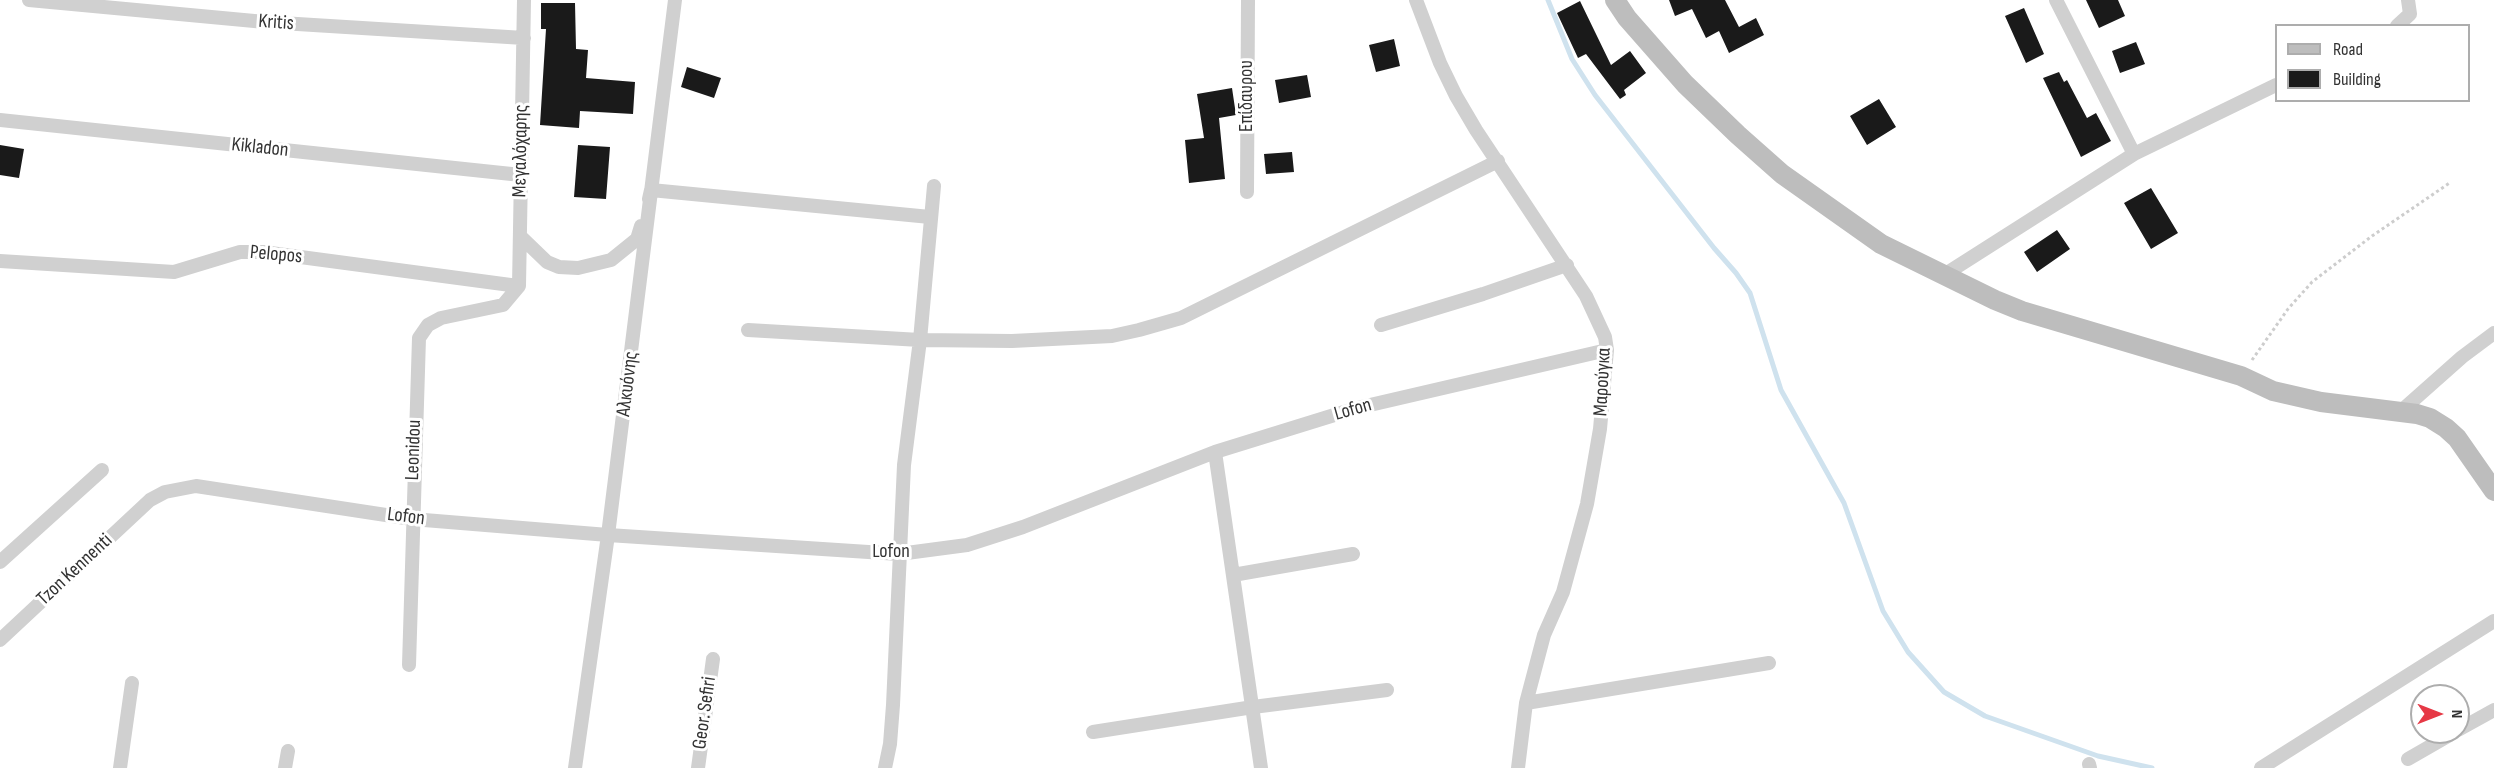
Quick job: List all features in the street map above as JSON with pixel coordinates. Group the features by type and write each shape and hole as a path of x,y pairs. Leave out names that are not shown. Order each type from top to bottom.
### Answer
{"street":[{"name":"Kritis","path":"29,0 265,22 524,38"},
{"name":"Μεγαλόχαρης","path":"518,286 524,0"},
{"name":"Αλκυόνης","path":"575,768 609,536 675,0"},
{"name":"Επίδαυρου","path":"1247,192 1248,0"},
{"name":"Μαρούγκα","path":"1416,0 1440,63 1456,96 1586,296 1605,337 1607,350 1600,429 1587,504 1563,592 1544,635 1526,703 1518,768"},
{"path":"1615,0 1627,18 1685,84 1782,174 1881,244 2022,311 2241,376 2273,391 2321,402 2430,418 2457,438 2494,491"},
{"path":"2056,0 2134,154"},
{"path":"2399,24 2410,14 2408,0"},
{"path":"1944,275 2134,154 2275,86"},
{"name":"Kikladon","path":"0,120 521,175"},
{"path":"748,330 920,340 1012,341 1112,336 1181,318 1498,161"},
{"path":"885,768 890,744 893,705 905,454 920,340 934,186"},
{"path":"520,236 548,262 559,267 578,268 611,260 637,239 651,190 930,217"},
{"name":"Pelopos","path":"0,261 174,272 240,252 263,252 518,286"},
{"path":"1381,325 1483,294 1567,265"},
{"name":"Leonidou","path":"409,665 418,338 428,325 441,318 503,305 518,286"},
{"path":"2400,412 2462,357 2494,333"},
{"name":"Lofon","path":"150,500 165,492 196,486 412,519 609,536 899,554 967,545 1012,531 1215,452 1357,408 1607,350"},
{"path":"1215,452 1261,768"},
{"path":"0,562 102,470"},
{"name":"Tzon Kennenti","path":"0,640 150,500"},
{"path":"1233,575 1353,554"},
{"path":"2261,768 2494,621"},
{"name":"Geor. Sefiri","path":"698,768 713,659"},
{"path":"1526,703 1769,663"},
{"path":"120,768 132,683"},
{"path":"1093,732 1253,707 1387,690"},
{"path":"2470,724 2494,710"},
{"path":"2408,759 2434,744"},
{"path":"285,768 288,751"}],"path":[{"path":"2241,376 2288,309 2312,282 2372,236 2451,182"}],"building":[{"path":"1669,0 1725,0 1739,27 1756,18 1764,35 1729,53 1719,31 1706,38 1692,9 1675,16"},
{"path":"2086,0 2118,0 2125,16 2099,28"},
{"path":"1580,1 1611,65 1630,51 1646,73 1624,90 1626,95 1620,99 1586,54 1578,58 1557,13"},
{"path":"541,3 575,3 576,49 588,50 586,78 635,82 633,114 580,111 579,128 540,125 546,29 541,29"},
{"path":"2024,8 2044,54 2026,63 2005,16"},
{"path":"1394,39 1400,66 1376,72 1369,45"},
{"path":"2136,42 2145,64 2120,73 2112,51"},
{"path":"687,67 721,78 714,98 681,87"},
{"path":"2059,72 2064,82 2067,80 2087,118 2096,113 2111,141 2081,157 2043,78"},
{"path":"1307,75 1311,97 1279,103 1275,80"},
{"path":"1232,88 1236,115 1219,118 1225,179 1189,183 1185,140 1204,138 1197,94"},
{"path":"1879,99 1896,127 1867,145 1850,116"},
{"path":"0,145 24,149 19,178 0,175"},
{"path":"578,145 610,147 606,199 574,197"},
{"path":"1292,152 1294,172 1266,174 1264,154"},
{"path":"2151,188 2178,233 2151,249 2124,203"},
{"path":"2057,230 2070,249 2037,272 2024,252"}],"waterway":[{"path":"1548,0 1572,59 1595,95 1750,293 1781,390 1844,503 1883,611 1908,652 1944,692 1985,716 2098,756 2152,768"}]}
